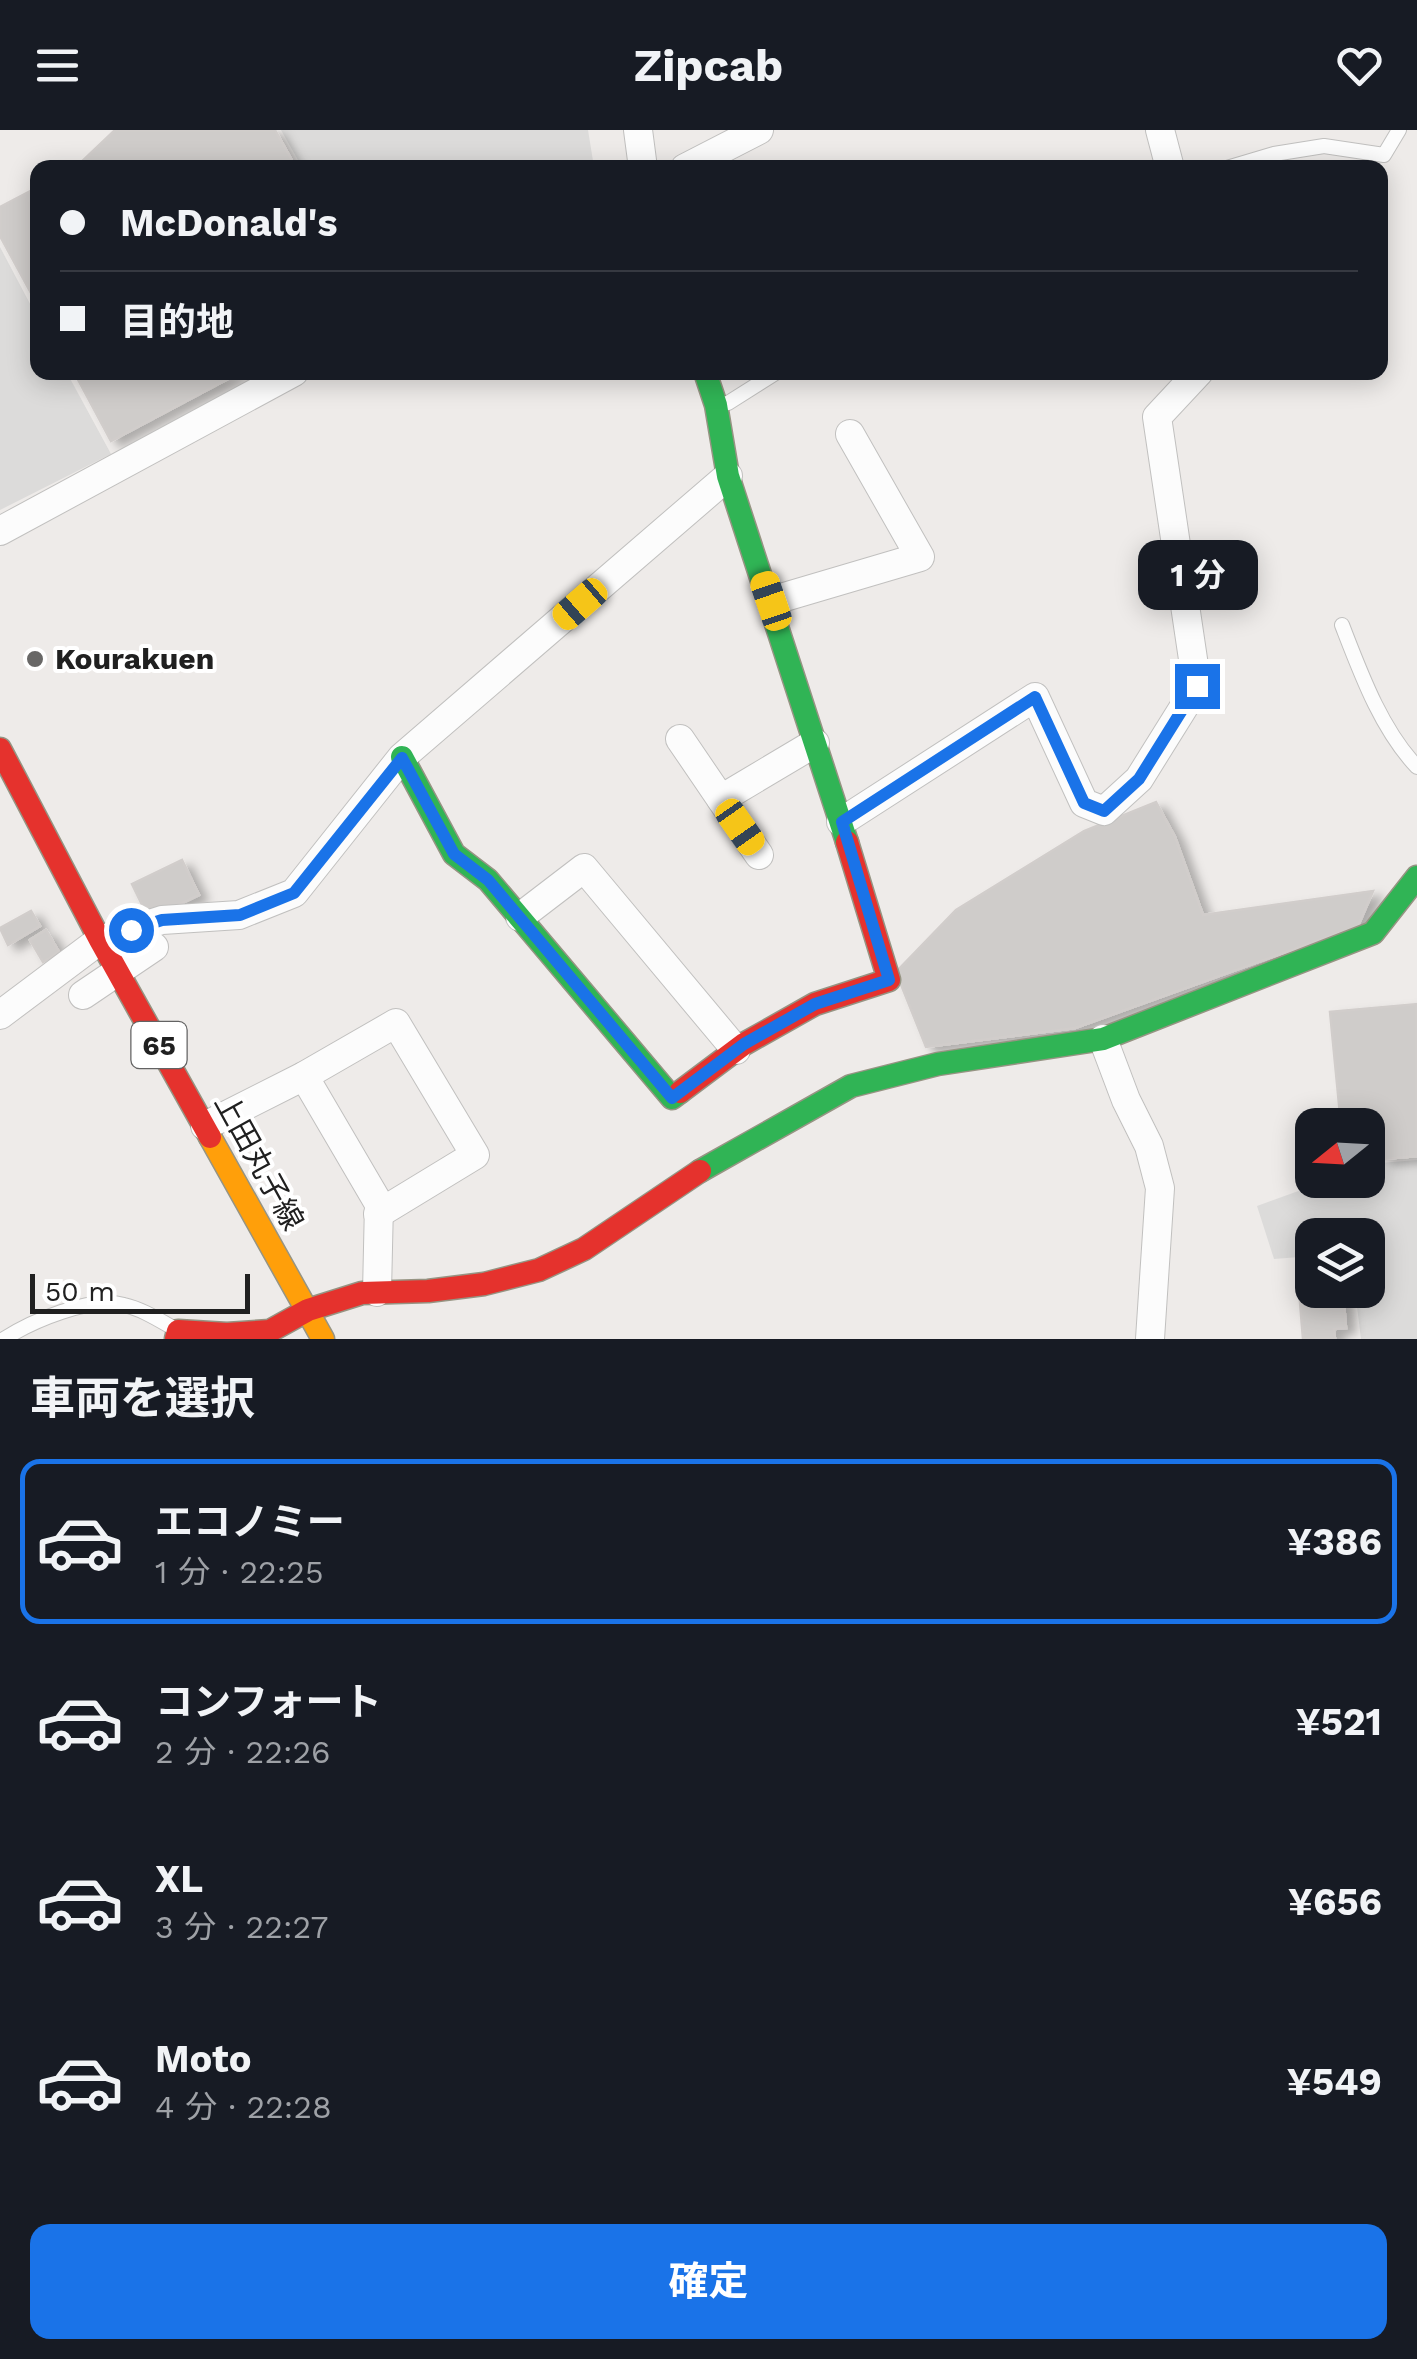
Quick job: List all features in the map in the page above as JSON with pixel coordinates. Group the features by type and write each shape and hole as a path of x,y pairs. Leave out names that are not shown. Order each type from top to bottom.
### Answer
{"street":[{"path":"638,130 642,160"},
{"path":"701,160 759,130"},
{"path":"1160,130 1168,160"},
{"path":"0,531 279,380"},
{"path":"402,758 454,854 488,880 672,1098 736,1050 815,1004 889,980 842,822 728,476 708,380"},
{"path":"842,822 1035,697 1084,803 1104,811 1139,779 1197,686 1157,417 1192,380"},
{"path":"771,601 920,557 850,434"},
{"path":"0,1016 100,940 162,920 240,915 294,893 402,758 728,476"},
{"path":"680,739 759,854"},
{"path":"721,800 815,743"},
{"name":"上田丸子線","path":"0,749 100,940 324,1339"},
{"path":"520,917 584,868 736,1050"},
{"path":"177,1335 270,1331 308,1310 362,1293 484,1284 539,1270 584,1249 704,1168 851,1086 938,1064 1104,1038 1373,934 1417,877"},
{"path":"83,995 154,946"},
{"path":"204,1126 304,1076 396,1022 476,1155 378,1214"},
{"path":"1104,1038 1126,1100 1149,1146 1160,1188 1150,1339"},
{"path":"304,1076 378,1204 377,1292"}],"lane":[{"path":"1253,160 1324,146 1384,156 1399,130"},
{"path":"716,406 728,403 764,380"},
{"path":"1342,625 1400,749 1417,767"},
{"path":"4,1339 27,1324 93,1304 122,1304 148,1314 177,1335"}],"shaded area":[{"path":"281,130 588,130 593,160 298,160"},
{"path":"0,247 30,304 30,380 71,380 111,454 0,510"},
{"path":"1417,1160 1417,1339 1361,1339 1357,1308 1385,1308 1385,1218 1295,1218 1295,1257 1274,1259 1257,1206 1295,1192 1295,1198 1385,1198 1385,1163"}],"building":[{"path":"115,130 275,130 292,160 83,160"},
{"path":"30,191 30,291 0,236 0,207"},
{"path":"78,380 226,380 111,441"},
{"path":"1156,802 1175,837 1203,915 1373,891 1358,926 1075,1028 926,1047 896,972 956,910 1084,831"},
{"path":"182,860 199,895 149,919 132,884"},
{"path":"31,911 40,926 8,945 0,928"},
{"path":"46,930 59,952 43,962 30,940"},
{"path":"1417,1004 1417,1156 1385,1159 1385,1108 1339,1108 1330,1012"},
{"path":"1300,1308 1344,1308 1346,1328 1334,1329 1335,1339 1303,1339"}],"traffic: fast":[{"path":"708,380 728,476 847,842"},
{"path":"402,757 454,854 488,880 672,1098 680,1092"},
{"path":"700,1171 851,1086 938,1064 1103,1039 1373,933 1417,877"}],"traffic: slow":[{"path":"210,1137 323,1339"}],"traffic: jam":[{"path":"0,749 210,1137"},
{"path":"680,1092 744,1044 815,1004 889,980 847,842"},
{"path":"176,1339 178,1331 270,1331 308,1310 362,1293 484,1284 539,1270 584,1249 700,1171"}],"place":[{"name":"Kourakuen","path":"35,659"}],"route":[{"path":"131,930 162,920 240,915 294,893 402,758 454,854 488,880 672,1098 744,1044 815,1004 889,980 842,822 1035,697 1084,803 1104,811 1139,779 1197,686"}]}
